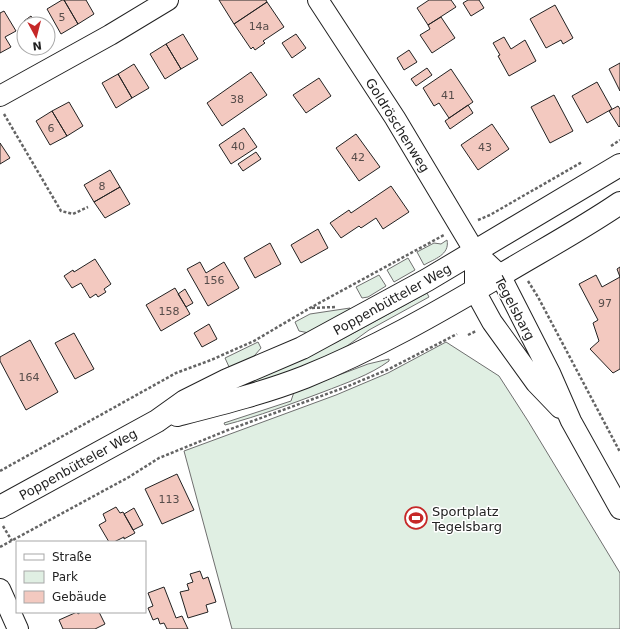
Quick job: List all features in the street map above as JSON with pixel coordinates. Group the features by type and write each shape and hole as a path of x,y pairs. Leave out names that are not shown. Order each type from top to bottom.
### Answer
{"main road":[{"name":"Poppenbütteler Weg","path":"0,506 157,421 185,402 227,380 302,348 427,280 620,164"},
{"name":"Poppenbütteler Weg","path":"157,421 233,401 304,377 361,352 401,333 475,291 576,231 620,202"}],"street":[{"path":"2,105 110,35 168,0"},
{"name":"Goldröschenweg","path":"318,0 399,125 475,252"},
{"name":"Tegelsbarg","path":"571,421 536,383 492,322 475,291 475,252 509,270 571,421 620,508"},
{"path":"0,590 18,629"}],"path":[{"path":"2,105 61,210 74,214 88,207"},
{"path":"509,270 538,297 620,452"},
{"path":"0,471 176,373 211,360 254,341 310,308"},
{"path":"0,547 129,477 159,458 228,430 346,387 389,368 457,334"},
{"path":"0,521 12,541"}],"green space":[{"path":"447,240 444,253 424,265 417,252 434,243 441,244"},
{"path":"408,258 415,270 394,282 387,270"},
{"path":"379,275 386,286 368,297 362,298 356,287"},
{"path":"427,293 429,297 369,330 347,346 325,358 235,390 234,388 337,342"},
{"path":"350,308 350,311 309,333 299,331 295,322 310,314"},
{"path":"258,342 261,348 249,362 230,369 225,358"},
{"name":"Sportplatz Tegelsbarg","path":"446,342 499,376 528,421 620,573 620,629 232,629 184,451 336,395 388,373"},
{"path":"389,359 389,361 382,366 358,378 299,401 263,414 225,425 224,423 291,401 294,392 368,364"}],"building":[{"path":"64,0 78,24 61,34 56,25 56,16 51,16 47,9"},
{"path":"64,0 86,0 94,14 78,24"},
{"path":"219,0 266,0 267,2 234,24"},
{"path":"429,0 451,0 456,7 428,25 417,8"},
{"path":"468,0 479,0 484,8 471,16 463,3"},
{"path":"267,2 284,27 263,41 265,43 255,50 253,47 251,49 234,24"},
{"path":"555,5 573,38 563,44 561,40 546,48 530,19"},
{"path":"4,11 16,31 5,37 11,47 0,53 0,13"},
{"path":"441,17 455,38 432,53 420,35 430,29 428,25"},
{"path":"183,34 198,59 181,69 166,44"},
{"path":"296,34 306,48 292,58 282,43"},
{"path":"504,37 511,49 525,40 536,61 509,76 493,43"},
{"path":"166,44 181,69 165,79 150,54"},
{"path":"409,50 417,62 404,70 397,58"},
{"path":"620,63 620,91 609,69"},
{"path":"134,64 149,88 132,98 118,74"},
{"path":"427,68 432,75 416,86 411,79"},
{"path":"451,69 473,102 449,118 439,103 434,106 423,88"},
{"path":"251,72 267,95 222,126 207,103"},
{"path":"118,74 132,98 116,108 102,83"},
{"path":"319,78 331,96 306,113 293,95"},
{"path":"597,82 612,109 587,123 572,96"},
{"path":"554,95 573,131 550,143 531,107"},
{"path":"69,102 83,126 67,136 52,111"},
{"path":"468,105 473,113 450,129 445,121"},
{"path":"618,106 620,109 619,127 609,111"},
{"path":"52,111 67,136 50,145 36,121"},
{"path":"492,124 509,149 478,170 461,145"},
{"path":"244,128 257,147 231,164 219,145"},
{"path":"356,134 380,167 359,181 336,148"},
{"path":"0,143 10,158 0,164"},
{"path":"256,152 261,159 243,171 238,164"},
{"path":"110,170 120,187 94,202 84,185"},
{"path":"391,186 409,212 383,229 376,218 361,228 359,226 341,238 330,223 349,210 351,213"},
{"path":"120,187 130,204 105,218 94,202"},
{"path":"318,229 328,248 301,263 291,245"},
{"path":"270,243 281,264 255,278 244,258"},
{"path":"95,259 111,284 104,289 106,292 98,297 96,294 90,298 81,283 72,288 64,276 73,270 74,272"},
{"path":"200,262 206,273 224,262 239,288 208,306 187,269"},
{"path":"620,267 620,277 617,269"},
{"path":"596,275 602,287 620,277 620,369 613,373 590,349 599,341 593,323 598,320 579,284"},
{"path":"175,288 190,314 161,331 146,305"},
{"path":"185,289 193,303 186,307 178,294"},
{"path":"209,324 217,339 202,347 194,333"},
{"path":"74,333 94,369 75,379 55,343"},
{"path":"30,340 58,392 26,410 0,361 0,357"},
{"path":"177,474 194,510 162,524 145,489"},
{"path":"116,507 120,513 123,512 135,533 124,539 124,537 116,541 108,541 99,525 106,521 103,514"},
{"path":"134,508 143,525 133,530 124,514"},
{"path":"200,571 203,579 208,577 216,602 206,605 208,612 188,618 180,592 189,590 187,584 193,582 190,574"},
{"path":"164,587 176,618 182,616 188,629 167,629 164,623 160,624 158,618 153,620 148,608 153,606 148,593"},
{"path":"75,613 100,613 105,624 95,629 63,629 59,620"}],"place":[{"name":"Sportplatz Tegelsbarg","path":"416,518"}]}
